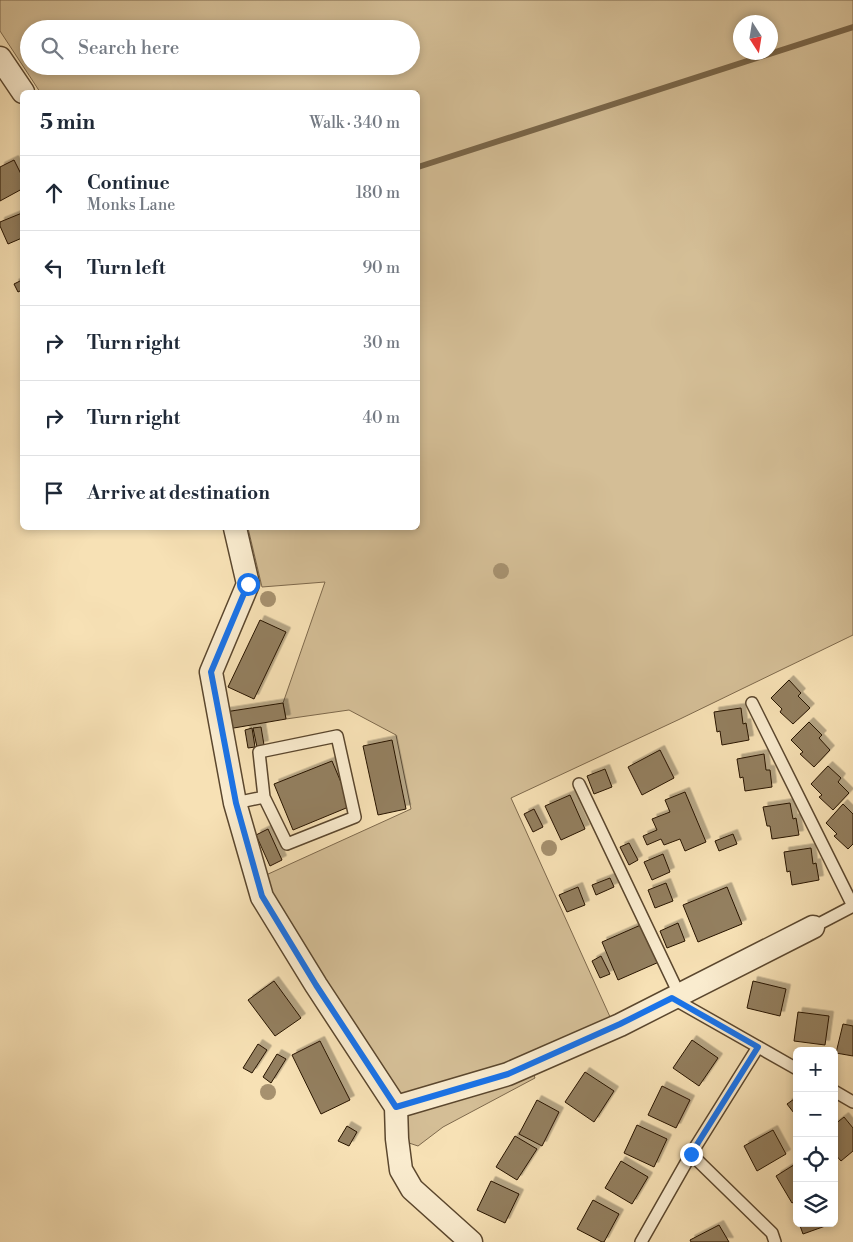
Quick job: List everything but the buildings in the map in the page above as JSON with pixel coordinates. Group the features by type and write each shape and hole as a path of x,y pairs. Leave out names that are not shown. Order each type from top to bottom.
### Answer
{"street":[{"path":"0,58 22,90"},
{"path":"235,530 248,584 211,672 236,803 262,896 316,985 396,1107 397,1139 401,1170 412,1188 470,1242"},
{"path":"396,1107 508,1074 620,1024 813,927"}],"lane":[{"path":"752,703 853,906 813,927"},
{"path":"337,736 355,817 287,844 264,797 259,752 337,736"},
{"path":"579,784 676,996 793,1067"},
{"path":"236,803 264,797"},
{"path":"641,1242 691,1154 758,1047"},
{"path":"836,1092 853,1102"},
{"path":"691,1154 772,1233 775,1242"}],"shaded area":[{"path":"0,0 853,0 853,635 511,798 611,1019 506,1066 401,1096 323,980 272,895 266,875 411,809 396,735 349,710 286,719 283,703 325,582 262,587 248,530 420,530 420,90 39,90 29,75 420,75 420,20 20,20 20,62 0,31"},
{"path":"530,1064 535,1078 443,1127 418,1146 397,1139 396,1107"}],"waterway":[{"path":"420,166 853,27"}],"route":[{"path":"248,584 211,672 236,803 262,896 316,985 396,1107 508,1074 620,1024 672,998 758,1047 691,1154"}]}
